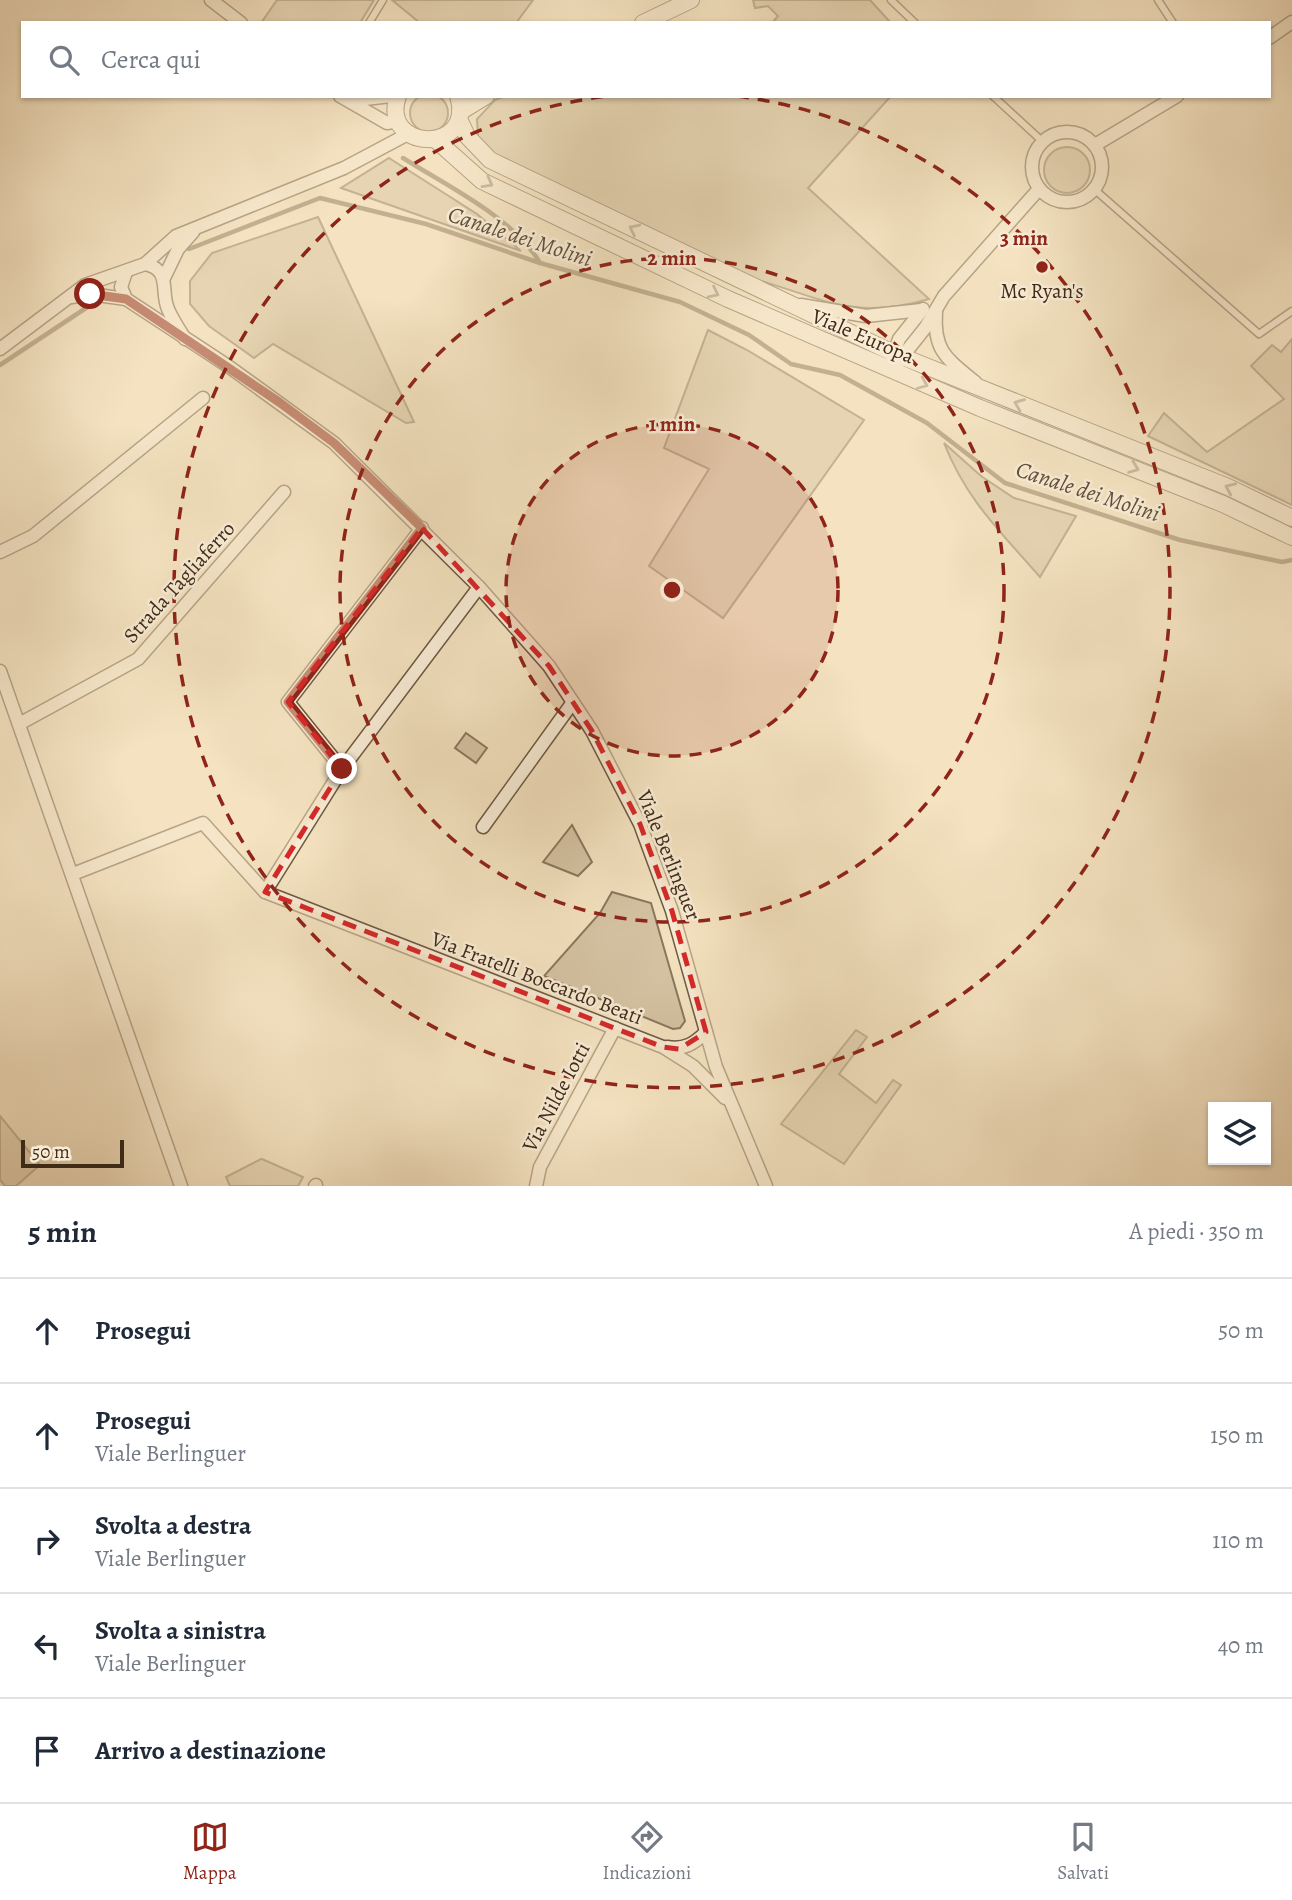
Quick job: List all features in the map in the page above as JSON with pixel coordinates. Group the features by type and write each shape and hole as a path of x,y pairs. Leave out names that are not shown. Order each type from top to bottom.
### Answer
{"street":[{"path":"211,0 238,21"},
{"path":"647,21 691,0"},
{"path":"1271,37 1292,22"},
{"path":"343,98 387,123 403,128 417,139 436,140 453,129 459,109 482,98"},
{"path":"398,98 396,111 403,128"},
{"path":"1095,145 1174,98"},
{"name":"Viale Europa","path":"459,109 467,136 490,160 898,355 1228,487 1292,518"},
{"path":"0,349 85,285 145,264 176,236 193,232 344,168 403,128"},
{"path":"1075,132 1095,145 1102,167 1094,189 1087,196 1067,202 1047,196 1039,189 1031,170 1035,150 1042,141 1051,135 1075,132"},
{"name":"Viale Europa","path":"436,140 482,181 728,299 890,370 1190,491 1292,537"},
{"path":"890,370 898,355 936,311 944,296 1039,189"},
{"path":"187,342 167,308 164,278 178,249 193,232"},
{"path":"145,264 157,269 164,278"},
{"path":"126,272 121,287 129,302"},
{"path":"65,298 90,294 154,306 165,292"},
{"path":"898,355 898,339 921,310 944,296"},
{"name":"Viale Berlinguer","path":"129,302 187,342 228,366 334,443 479,587 549,666 573,702 640,824 672,911 714,1059"},
{"path":"791,303 866,316 921,310"},
{"path":"936,311 935,338 943,356 983,389"},
{"path":"0,552 33,536 203,398"},
{"name":"Strada Tagliaferro","path":"19,724 138,659 284,492"},
{"path":"342,769 288,702 422,528"},
{"path":"73,874 203,823 265,891 342,769 479,587"},
{"path":"0,671 181,1186"},
{"path":"483,827 573,702"},
{"name":"Via Fratelli Boccardo Beati","path":"265,891 663,1047 693,1066 732,1106"},
{"name":"Via Nilde Iotti","path":"536,1186 540,1167 615,1028"},
{"path":"686,1046 706,1032"},
{"name":"Via Fratelli Boccardo Beati","path":"663,1047 679,1049 686,1046 714,1059"},
{"path":"693,1066 704,1065 714,1059 765,1186"}],"lane":[{"path":"370,21 383,0"},
{"path":"891,0 913,21"},
{"path":"1158,0 1172,21"},
{"path":"995,98 1042,141"},
{"path":"1094,189 1259,334 1292,311"}],"highlighted area":[{"path":"422,528 549,666 592,731 640,824 672,911 706,1032 679,1049 663,1047 265,892 342,769 288,702"}],"shaded area":[{"path":"277,0 374,0 361,21 262,21"},
{"path":"392,0 533,0 517,21 418,21"},
{"path":"753,0 870,0 889,21 774,21 778,16 768,6 755,8"},
{"path":"418,98 440,98 447,106 447,120 436,131 422,131 411,120 411,106"},
{"path":"889,98 808,188 929,299 878,308 856,307 836,304 747,277 493,156 478,137 477,119 495,100"},
{"path":"1067,147 1076,148 1083,154 1089,161 1089,179 1083,186 1076,192 1067,193 1058,192 1051,186 1045,179 1044,170 1045,161 1051,154 1058,148"},
{"path":"389,158 477,214 521,251 341,188"},
{"path":"318,217 414,422 406,423 273,344 254,358 209,326 190,304 190,281 212,253"},
{"path":"708,330 747,350 864,420 723,618 649,566 709,469 664,448"},
{"path":"1292,339 1292,505 1148,436 1164,413 1207,452 1284,399 1251,366 1272,345 1281,352"},
{"path":"944,443 981,476 1014,498 1076,516 1040,577 974,499"},
{"path":"466,733 487,748 476,763 455,748"},
{"path":"572,825 592,862 578,876 543,862"},
{"path":"612,892 651,903 685,1021 680,1028 673,1029 544,976 600,913"},
{"path":"856,1030 867,1037 839,1074 876,1103 893,1080 901,1085 844,1164 781,1124"},
{"path":"0,1116 40,1165 16,1186 5,1186 0,1180"},
{"path":"261,1159 303,1177 298,1186 230,1186 226,1177"}],"waterway":[{"path":"403,158 497,217 514,232 540,263"},
{"name":"Canale dei Molini","path":"189,249 320,198 426,224 540,263 680,302 749,335 791,364 840,375 927,423 1005,483 1180,540 1282,562 1292,560"},
{"name":"Canale dei Molini","path":"0,365 92,304"}],"place":[{"name":"Mc Ryan's","path":"1042,267"}],"route":[{"path":"90,294 126,299 187,342 228,366 334,443 422,528 288,702 342,769"}]}
